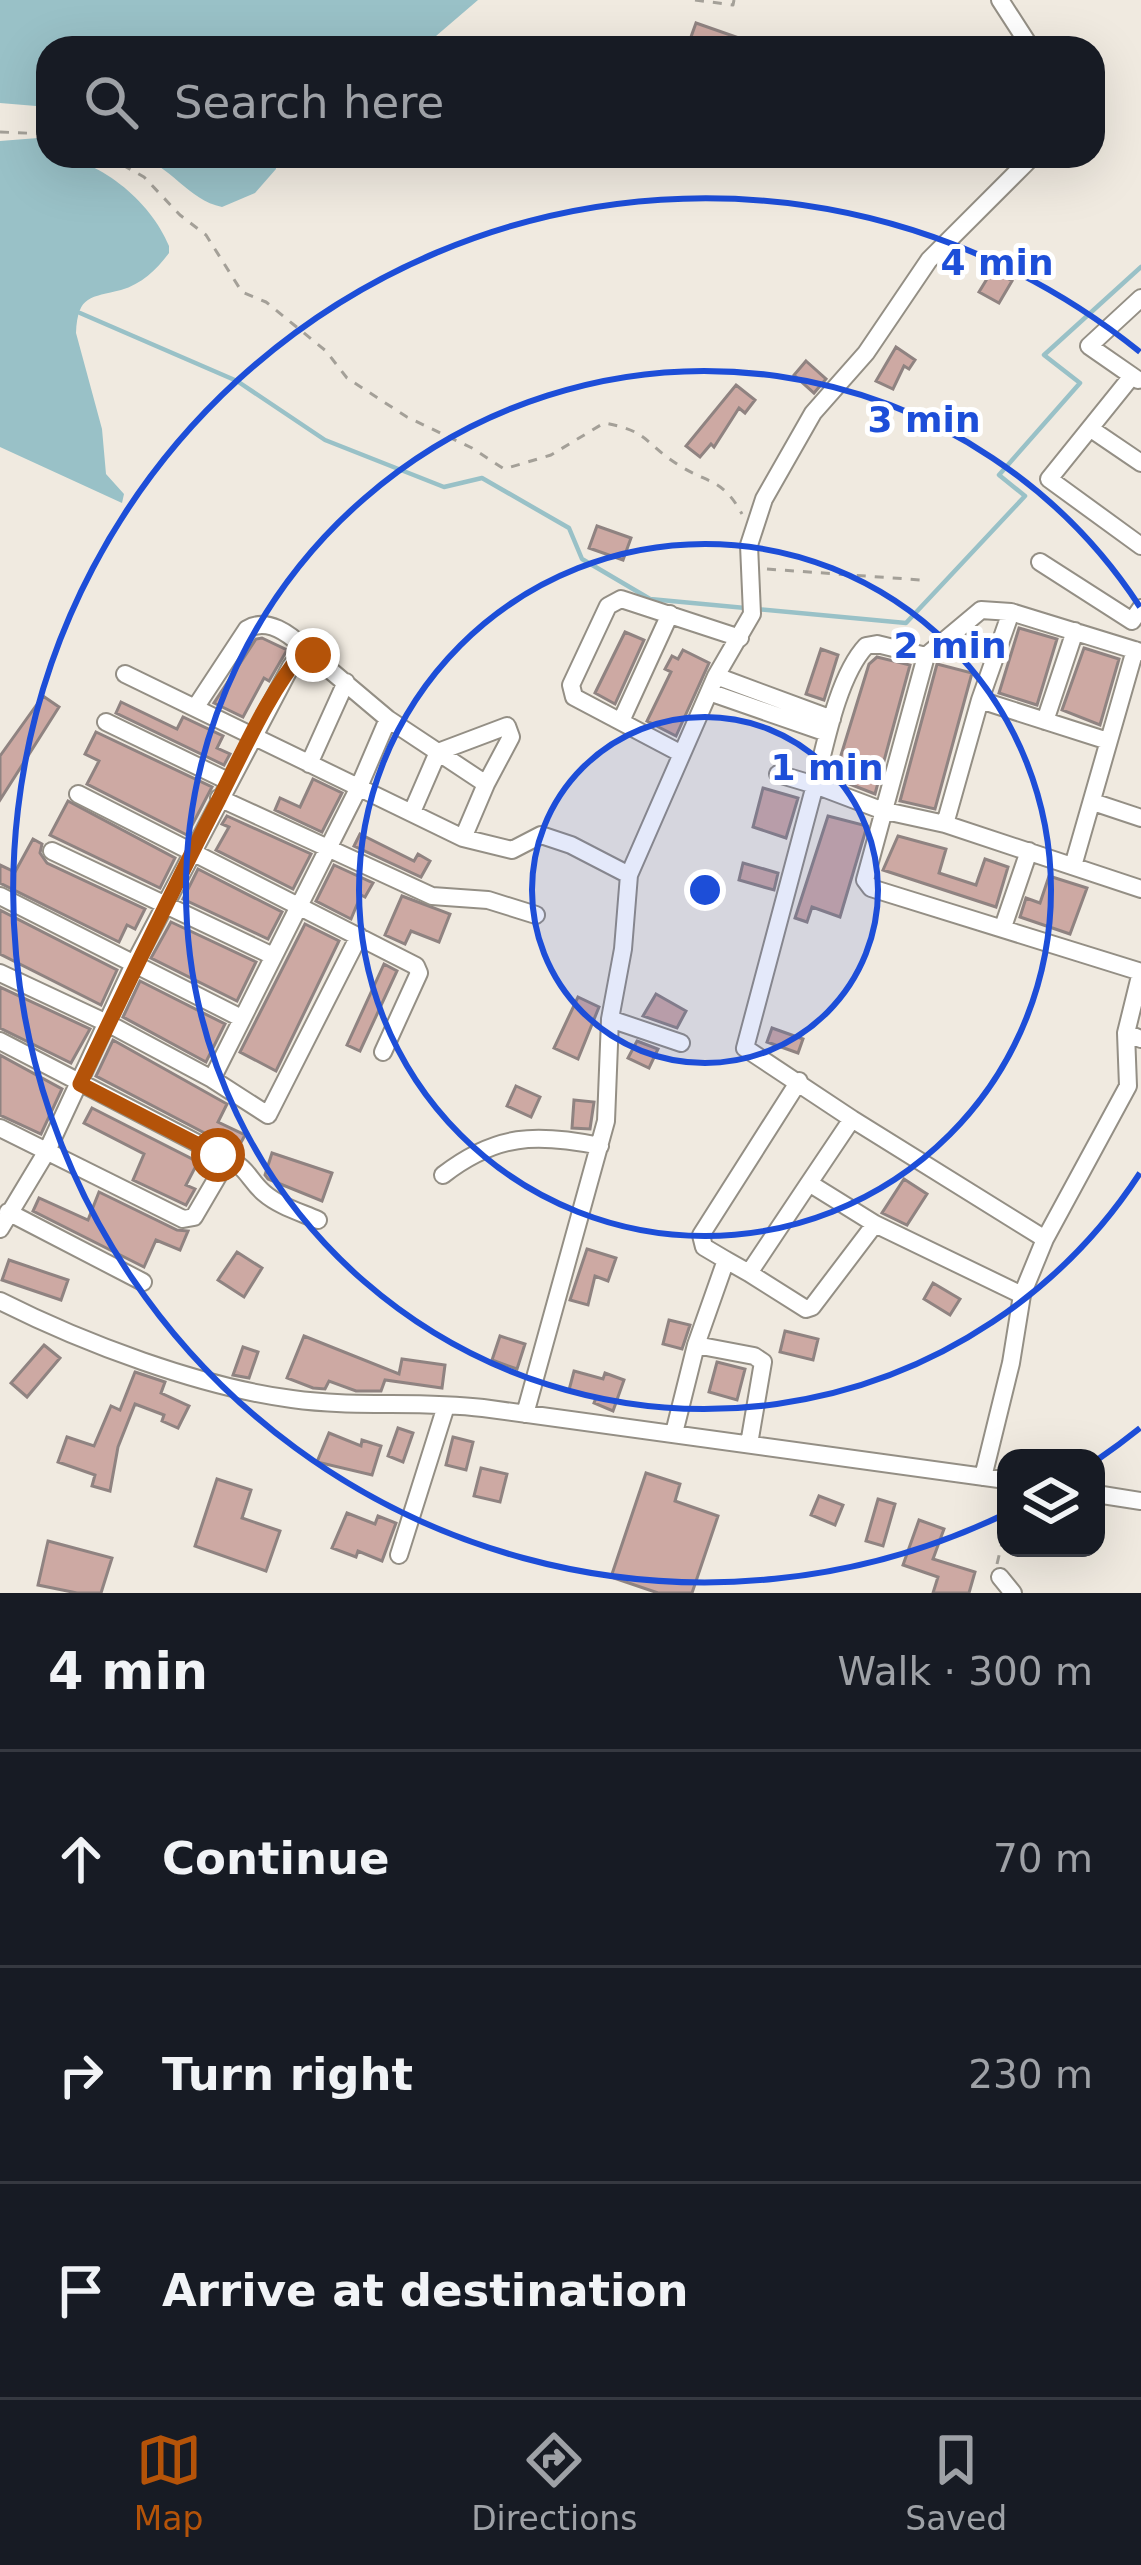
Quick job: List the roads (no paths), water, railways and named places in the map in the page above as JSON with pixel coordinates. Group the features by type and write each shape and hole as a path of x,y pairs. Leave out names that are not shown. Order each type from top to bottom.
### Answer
{"street":[{"path":"1000,0 1023,36"},
{"path":"525,1414 606,1121 610,1019 623,949 628,874 712,684 740,638 751,605 748,545 770,487 813,413 866,353 929,260 1021,168"},
{"path":"1140,299 1089,346 1136,379 1049,479 1141,546"},
{"path":"1090,429 1141,463"},
{"path":"1040,562 1132,621 1141,608"},
{"path":"680,753 574,697 571,685 608,606 614,601 670,614 740,638"},
{"path":"983,1477 1022,1295 1046,1240 1134,1090 1141,972 867,885 881,810 926,656 981,610 1011,612 1138,651 1073,866"},
{"path":"945,824 1011,612"},
{"path":"621,721 670,614"},
{"path":"195,708 247,629 254,624 278,630 388,719 486,784"},
{"path":"1045,721 1075,631"},
{"path":"926,656 877,644 866,646 855,660 830,726 745,1048 1046,1240"},
{"path":"143,1282 4,1221 46,1151 134,964 251,735 305,649"},
{"path":"124,674 463,838 512,850 541,836 571,845 628,874"},
{"path":"309,764 346,682"},
{"path":"712,684 830,726"},
{"path":"980,700 1108,741"},
{"path":"212,1079 358,789 388,719"},
{"path":"106,722 228,781"},
{"path":"412,812 439,752 507,726 511,736 463,838"},
{"path":"778,774 1141,889"},
{"path":"78,794 416,966 419,973 383,1052"},
{"path":"219,798 441,899 488,900 536,915"},
{"path":"1094,802 1141,818"},
{"path":"52,851 273,956"},
{"path":"1003,927 1029,851"},
{"path":"0,896 241,1018"},
{"path":"0,974 109,1024 268,1115 359,936"},
{"path":"610,1019 682,1043"},
{"path":"0,1041 243,1166 259,1189 318,1220"},
{"path":"799,1081 701,1235 704,1247 806,1309 875,1224"},
{"path":"749,1273 852,1119"},
{"path":"0,1128 183,1219 194,1217 228,1160"},
{"path":"442,1175 472,1155 516,1138 567,1139 600,1146"},
{"path":"809,1183 875,1224 1022,1295"},
{"path":"674,1433 696,1345 726,1260"},
{"path":"0,1301 44,1324 231,1387 327,1403 446,1406 525,1414 997,1479"},
{"path":"696,1345 754,1356 763,1362 749,1444"},
{"path":"399,1555 446,1406"},
{"path":"1105,1495 1141,1501"},
{"path":"1000,1577 1012,1593"}],"water":[{"path":"0,0 478,0 436,36 36,36 36,106 0,103"},
{"path":"36,138 36,168 93,168 103,173 136,198 169,246 169,253 148,275 129,287 88,300 77,320 76,333 102,429 106,474 124,494 122,503 0,447 0,141"},
{"path":"162,168 276,168 255,193 222,207 199,197"}],"waterway":[{"path":"80,313 237,381 325,440 444,487 482,478 569,528 582,559 650,599 906,623 1025,496 999,475 1080,383 1044,355 1141,267"}]}
